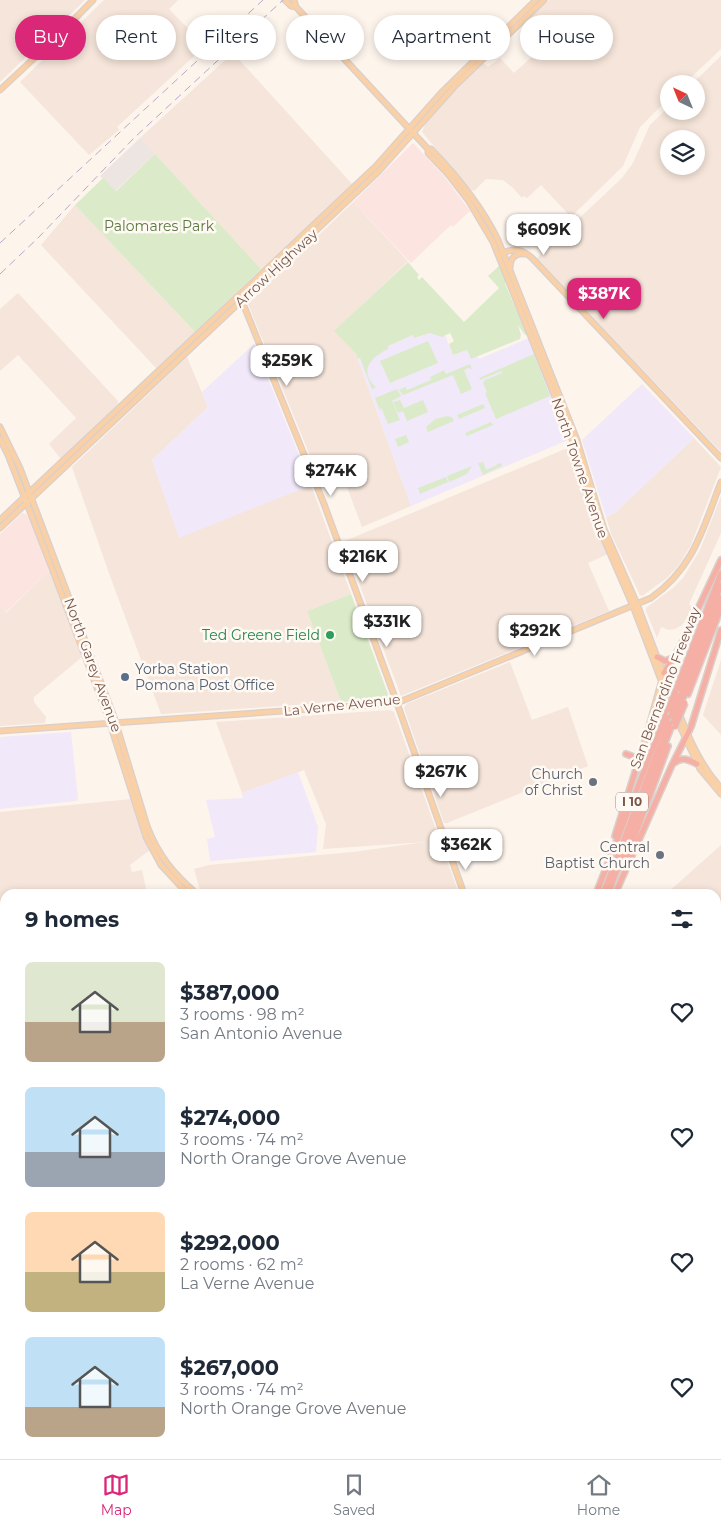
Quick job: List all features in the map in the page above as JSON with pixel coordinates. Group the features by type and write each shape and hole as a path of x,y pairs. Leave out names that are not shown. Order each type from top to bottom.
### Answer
{"highway":[{"path":"663,676 699,609 721,560"},
{"name":"San Bernardino Freeway","path":"616,889 674,725 681,697 721,573"},
{"path":"681,697 721,585"},
{"path":"681,697 721,598"},
{"name":"San Bernardino Freeway","path":"598,889 670,713 681,697 721,608"},
{"path":"616,889 686,737 721,630"},
{"path":"657,656 665,660 673,658"},
{"path":"605,889 670,713"},
{"path":"610,889 674,725"},
{"path":"598,889 643,747"},
{"path":"626,754 634,757 638,763"},
{"path":"672,765 681,759 697,764"}],"main road":[{"path":"0,90 56,38 93,0"},
{"name":"North Towne Avenue","path":"286,0 291,6 296,7"},
{"name":"North Towne Avenue","path":"294,0 296,7 428,149 428,153 448,174 468,200 510,270 577,440 604,529 663,676"},
{"name":"Arrow Highway","path":"0,520 376,166 452,82 536,0"},
{"name":"Arrow Highway","path":"0,528 378,172 456,85 544,0"},
{"path":"500,253 517,250 528,254 721,458"},
{"path":"286,251 290,256"},
{"name":"North Towne Avenue","path":"500,253 573,442 600,530 657,656 668,692 697,764 721,794"},
{"path":"510,270 511,260 514,257 528,254"},
{"path":"236,298 249,320 324,504 462,889"},
{"name":"North Garey Avenue","path":"0,427 17,462 115,722 146,826 169,868 189,889"},
{"name":"North Garey Avenue","path":"0,439 51,566 110,722 146,837 155,856 173,878 188,889"},
{"name":"La Verne Avenue","path":"0,731 397,703 650,598 664,588 686,564 721,482"},
{"path":"42,543 50,557 55,560"},
{"path":"51,566 62,579"},
{"path":"79,642 87,646"},
{"path":"643,747 663,676"},
{"path":"656,701 660,696 668,692"},
{"name":"North Towne Avenue","path":"686,737 704,767 721,788"}],"shaded area":[{"path":"0,0 85,0 69,15 15,15 15,60 23,60 0,82"},
{"path":"104,0 178,0 169,9 175,15 96,15 96,60 176,60 176,16 186,26 186,60 190,60 117,127 119,130 89,155 20,82 43,60 86,60 86,18"},
{"path":"549,0 721,0 721,49 694,75 660,75 660,107 640,127 623,166 571,217 541,185 527,198 524,196 522,198 503,180 486,179 474,191 471,190 422,132 425,125 451,95 483,63 488,67 497,60 502,60 514,73 528,60 613,60 613,15 533,15"},
{"path":"721,56 721,452 537,258 622,178 633,163 650,125 660,116 660,120 705,120 705,75 701,75"},
{"path":"225,60 239,60 352,184 261,269 140,138"},
{"path":"140,138 155,154 115,191 100,176"},
{"path":"413,143 444,176 470,211 453,227 451,225 411,263 353,202"},
{"path":"353,202 408,261 335,331 356,354 411,506 362,527 341,471 320,480 248,304"},
{"path":"75,205 195,332 156,368 41,245"},
{"path":"18,293 118,401 118,404 61,459 49,444 76,418 18,355 0,371 0,309"},
{"path":"430,333 445,335 453,355 467,350 479,359 529,338 568,435 568,440 411,506 358,359 413,335 415,338"},
{"path":"254,344 311,485 179,538 152,460 208,407 202,392"},
{"path":"187,357 208,407 152,460 179,537 311,485 351,594 307,611 341,702 161,714 72,467"},
{"path":"642,384 694,438 616,512 606,517 582,440"},
{"path":"694,438 721,467 691,545 679,565 667,578 642,596 612,536 606,517 616,512"},
{"path":"570,447 573,449 588,501 608,554 588,563 609,611 401,696 345,541"},
{"path":"721,496 721,533 689,604 692,607 682,625 669,630 661,627 657,638 646,608 683,578 700,550"},
{"path":"22,513 26,514 30,519 49,571 5,613 0,607 0,534"},
{"path":"49,571 82,657 34,697 34,702 46,717 45,723 0,726 0,607 6,613"},
{"path":"721,660 721,735 703,715"},
{"path":"510,662 532,720 568,707 588,766 444,823 404,708 406,704"},
{"path":"390,710 394,712 457,889 200,889 194,869 209,865 353,852 425,842 323,849 326,824 304,770 242,793 216,722"},
{"path":"71,732 78,799 76,801 0,809 0,737"},
{"path":"298,772 318,827 316,852 210,861 207,839 215,837 206,800 243,798 242,793"},
{"path":"131,799 150,850 130,865 132,872 142,870 146,889 0,889 0,812"},
{"path":"721,845 721,889 672,889"}],"green space":[{"name":"Palomares Park","path":"155,154 261,269 195,332 75,205 103,178 116,191"},
{"path":"408,262 419,275 417,277 419,280 422,277 464,322 499,288 488,276 500,265 505,284 527,334 525,335 518,325 521,335 520,339 471,359 467,350 453,355 449,344 454,341 450,333 442,337 430,333 414,338 413,335 388,346 388,349 372,360 367,370 371,381 376,387 372,389 360,358 358,359 356,354 334,331"},
{"path":"428,341 438,363 390,383 380,361"},
{"path":"534,354 550,396 496,419 485,393 487,392 483,383 485,380 502,373 502,371 480,380 479,378"},
{"path":"470,364 472,369 464,370 472,389 461,394 453,375 403,395 399,390 405,387 407,390 431,380 430,377 444,370 446,374"},
{"path":"397,389 401,396 392,401 400,420 388,424 375,398"},
{"path":"400,400 404,408 423,400 428,412 407,421 403,411 398,413 393,402"},
{"path":"483,404 485,408 459,419 457,415"},
{"path":"447,416 452,417 454,421 428,432 426,427 435,419"},
{"path":"491,422 493,425 467,436 465,433"},
{"path":"406,435 409,442 398,447 395,439"},
{"path":"483,462 486,470 497,465 497,463 501,463 502,466 483,475 478,463"},
{"path":"472,466 467,474 449,482 447,476"},
{"path":"446,477 448,482 420,494 418,488"},
{"path":"351,594 388,694 386,699 341,702 307,611"}],"railway":[{"path":"0,243 263,0"},
{"path":"0,274 38,238 134,138 283,0"}],"place":[{"name":"Ted Greene Field","path":"330,635"},
{"name":"Yorba Station Pomona Post Office","path":"125,677"},
{"name":"Church of Christ","path":"593,782"},
{"name":"Central Baptist Church","path":"660,855"}]}
